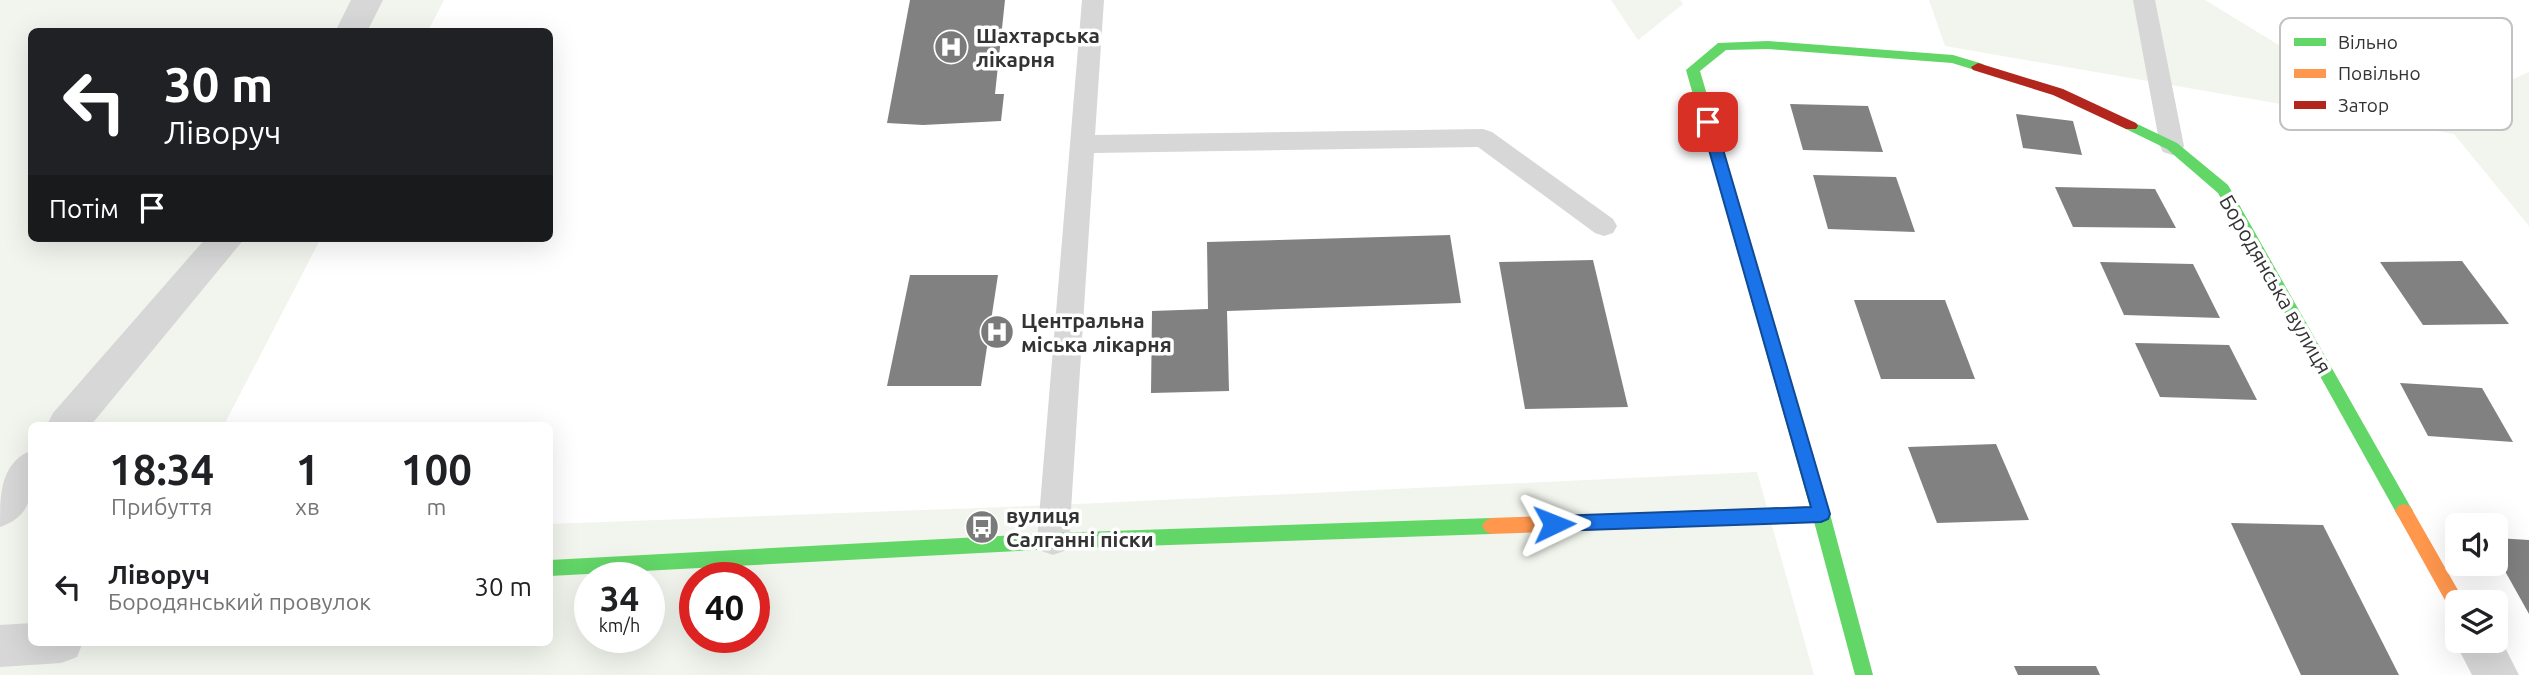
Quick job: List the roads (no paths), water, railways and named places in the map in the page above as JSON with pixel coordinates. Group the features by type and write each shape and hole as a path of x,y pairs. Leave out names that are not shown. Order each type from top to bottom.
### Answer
{"street":[{"path":"353,28 368,0"},
{"name":"Бородянська вулиця","path":"1821,514 1693,69 1723,46 1768,45 1953,59 2058,92 2172,146 2222,189 2449,590"},
{"path":"70,422 224,242"},
{"path":"0,509 28,472"},
{"path":"553,568 1053,541 1821,514 1864,675"},
{"path":"0,646 28,644"},
{"path":"2484,653 2496,675"}],"lane":[{"path":"1053,541 1093,0"},
{"path":"2144,0 2172,146"},
{"path":"1082,144 1483,138 1604,226"}],"place":[{"name":"Шахтарська лікарня","path":"951,47"},
{"name":"Центральна міська лікарня","path":"997,332"},
{"name":"вулиця Салганні піски","path":"982,527"}]}
